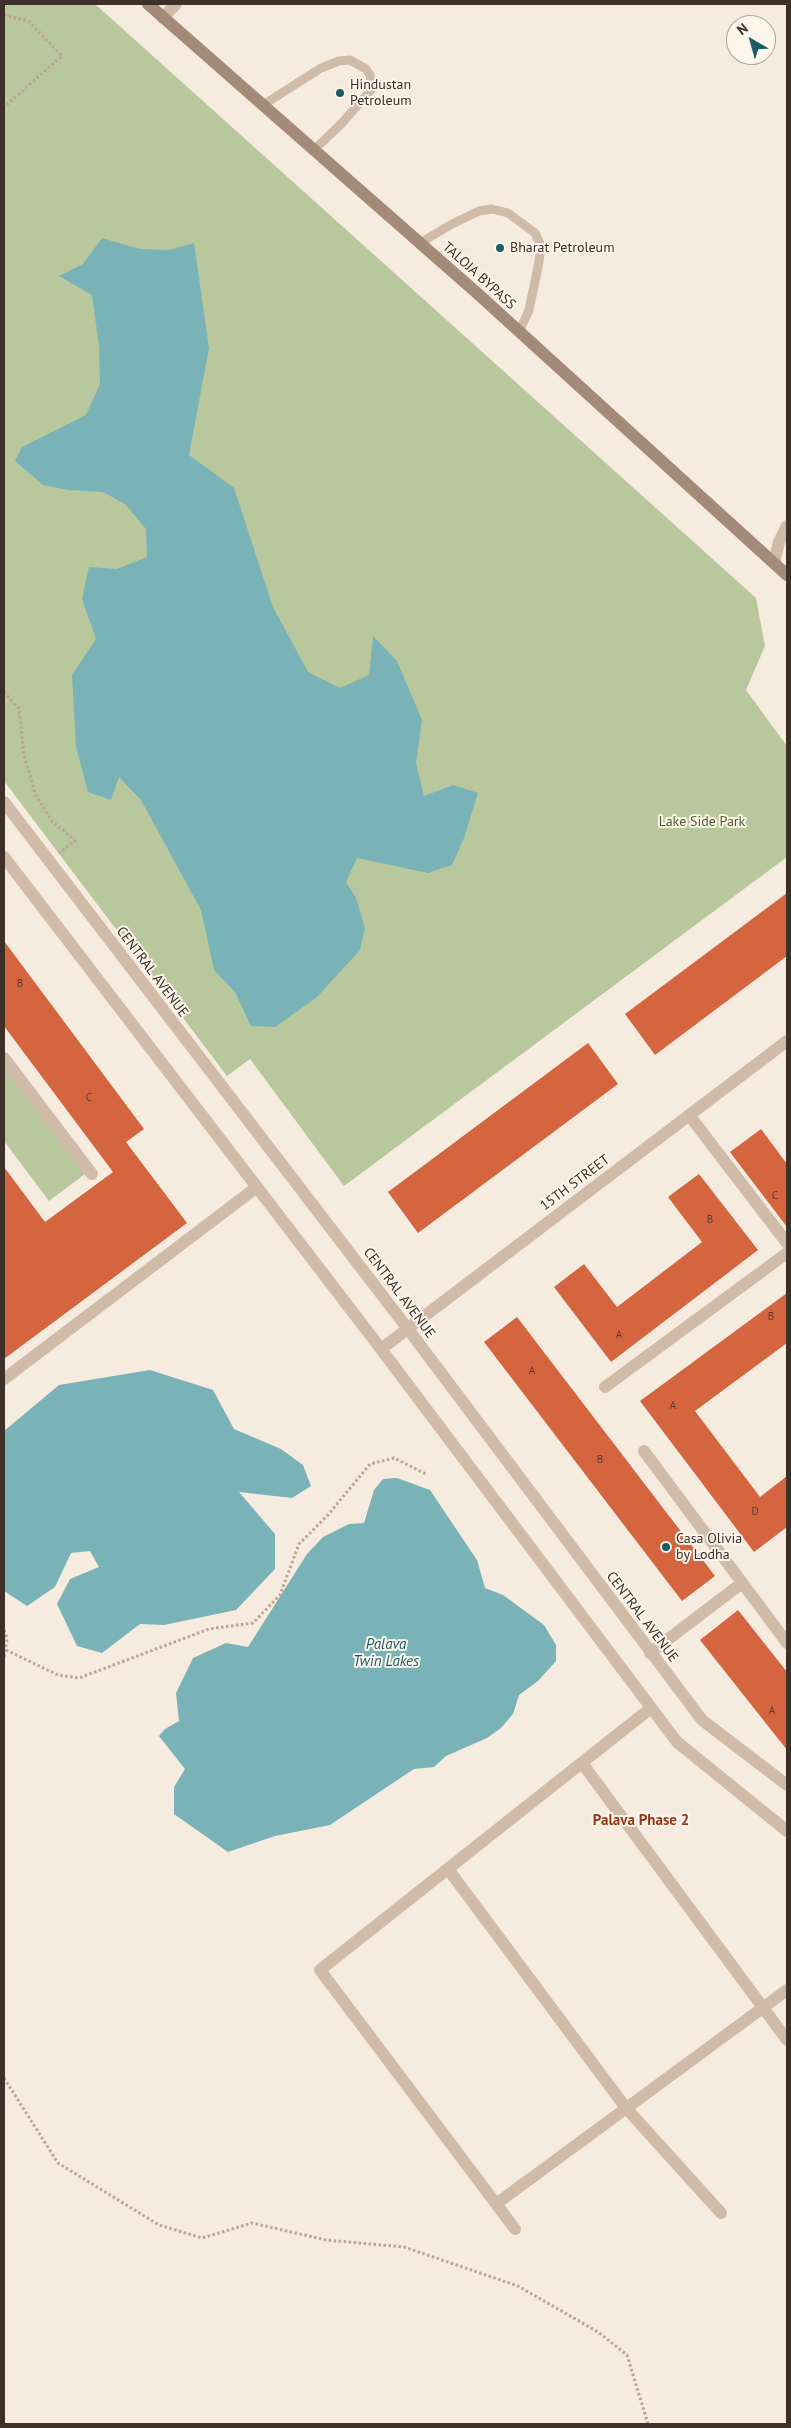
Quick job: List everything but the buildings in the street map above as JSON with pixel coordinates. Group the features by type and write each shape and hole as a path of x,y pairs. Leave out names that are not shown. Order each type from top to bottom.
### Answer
{"main road":[{"name":"TALOJA BYPASS","path":"148,4 519,332 787,575"}],"street":[{"path":"163,18 176,4"},
{"path":"774,563 779,542 787,526"},
{"name":"CENTRAL AVENUE","path":"4,802 408,1329 702,1720 787,1785"},
{"path":"4,857 381,1349 677,1742 787,1831"},
{"name":"15TH STREET","path":"381,1349 787,1041"},
{"path":"4,1058 92,1174"},
{"path":"689,1115 787,1243"},
{"path":"4,1379 257,1187"},
{"path":"605,1387 787,1253"},
{"path":"644,1451 787,1644"},
{"path":"650,1653 742,1583"},
{"path":"515,2229 320,1970 651,1708"},
{"path":"582,1763 787,2040"},
{"path":"448,1869 626,2108 721,2213"},
{"path":"496,2204 787,1990"}],"lane":[{"path":"263,105 321,68 339,61 350,60 366,68 370,75 372,88 314,150"},
{"path":"420,244 461,219 479,211 492,210 508,213 535,233 541,246 539,262 529,310 519,332"}],"path":[{"path":"4,15 29,21 62,56 4,107"},
{"path":"4,692 19,709 24,755 35,793 51,820 75,841 49,862"},
{"path":"6,1650 58,1675 79,1678 209,1630 253,1623 280,1595 299,1544 328,1515 370,1464 394,1458 426,1474"},
{"path":"4,1630 6,1650 4,1658"},
{"path":"4,2078 58,2163 159,2225 202,2238 252,2223 326,2240 404,2247 518,2286 598,2332 627,2355 648,2424"}],"green space":[{"name":"Lake Side Park","path":"4,4 95,4 756,598 765,646 746,690 787,746 787,857 344,1186 250,1059 227,1076 4,781"},
{"path":"4,1066 85,1174 49,1201 4,1141"}],"water":[{"path":"102,238 140,249 169,250 194,243 209,348 189,455 234,488 273,607 308,672 340,688 369,675 373,636 397,661 422,720 416,763 424,796 453,785 478,793 464,838 452,865 428,873 357,858 346,882 356,898 365,928 360,950 316,998 275,1027 251,1026 235,992 214,970 201,910 141,800 119,777 111,800 88,792 76,747 72,675 96,639 82,599 89,567 117,569 147,557 146,529 125,504 103,492 69,490 43,485 15,461 22,447 86,415 100,384 99,346 92,295 59,276 83,264"},
{"path":"150,1370 213,1390 234,1429 281,1449 303,1465 311,1486 292,1498 239,1492 275,1534 275,1569 236,1610 164,1625 140,1624 102,1653 77,1646 57,1604 70,1579 99,1567 90,1551 71,1553 55,1587 27,1606 4,1591 4,1431 59,1385"},
{"name":"Palava Twin Lakes","path":"397,1478 430,1490 477,1560 485,1588 503,1595 544,1625 556,1645 556,1661 538,1681 519,1695 513,1714 501,1728 487,1738 446,1756 434,1767 414,1769 330,1825 275,1836 228,1852 174,1814 174,1787 185,1769 159,1736 165,1729 179,1721 176,1693 193,1658 226,1643 248,1647 307,1554 323,1537 349,1524 364,1523 374,1490 383,1479"}],"place":[{"name":"Hindustan Petroleum","path":"340,93"},
{"name":"Bharat Petroleum","path":"500,248"},
{"name":"Casa Olivia by Lodha","path":"666,1547"}],"district":[{"name":"Palava Phase 2","path":"641,1821"}]}
